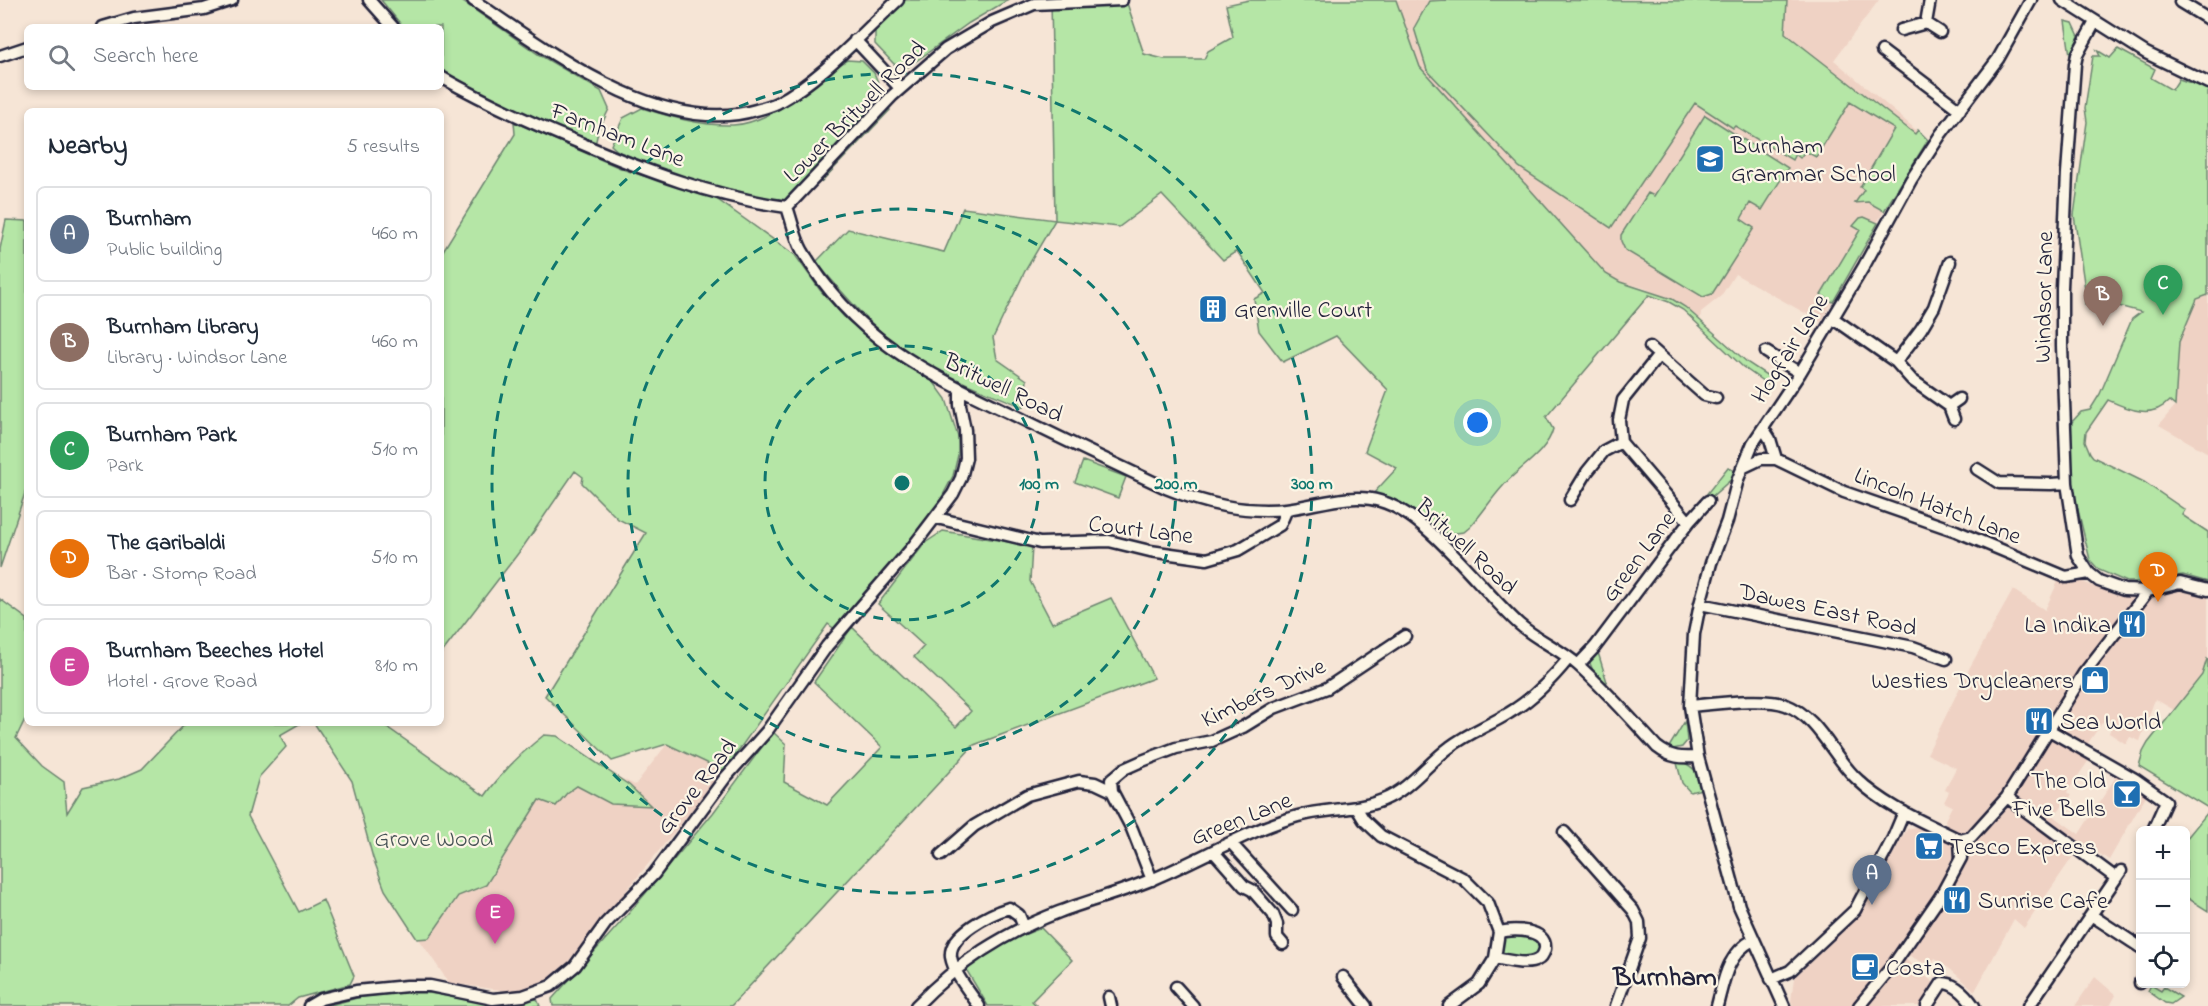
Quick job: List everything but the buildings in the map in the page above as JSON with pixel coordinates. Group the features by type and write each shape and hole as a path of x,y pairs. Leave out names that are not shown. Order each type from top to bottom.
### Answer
{"street":[{"path":"114,24 134,18 204,9 232,0"},
{"path":"369,0 390,24"},
{"path":"473,0 563,61 622,93 679,111 717,116 744,113 775,104 806,85 898,0"},
{"name":"Lower Britwell Road","path":"787,207 900,88 945,49 992,22 1034,4 1122,0"},
{"path":"1926,23 1930,0"},
{"name":"Hogfair Lane","path":"1698,756 1690,705 1694,634 1700,604 1749,451 1833,318 1911,180 1941,134 1998,59 2031,0"},
{"path":"2062,0 2146,53 2208,83"},
{"path":"2180,2 2208,19"},
{"name":"Windsor Lane","path":"2089,573 2078,556 2067,483 2062,386 2062,288 2075,64 2077,55 2095,22"},
{"path":"1901,30 1926,23 1940,32"},
{"path":"855,40 900,88"},
{"path":"0,56 24,48"},
{"path":"1882,51 1960,110"},
{"name":"Farnham Lane","path":"444,79 529,122 646,171 747,201 787,207"},
{"name":"Britwell Road","path":"787,207 801,248 823,281 839,301 886,345 911,363 960,390 1195,500 1240,509 1287,509 1348,498 1381,501 1401,511 1442,544 1519,624 1574,662 1657,747 1667,755 1680,758 1698,756"},
{"path":"1896,362 1921,329 1934,307 1950,262"},
{"path":"1833,318 1896,362 1912,380 1949,406 1954,418"},
{"path":"1650,347 1704,395 1716,398"},
{"path":"1766,352 1800,373"},
{"path":"1659,355 1623,400 1619,420 1621,442 1689,522"},
{"name":"Grove Road","path":"309,1006 321,999 356,991 407,986 430,986 493,999 523,996 551,986 574,966 606,923 654,874 725,778 767,731 827,646 937,518 953,495 961,478 966,458 960,390"},
{"path":"1949,406 1959,399"},
{"path":"1742,468 1761,459 1776,459 1770,439 1763,428"},
{"path":"1570,500 1604,450 1621,442"},
{"name":"Lincoln Hatch Lane","path":"1776,459 1844,492 1956,531 2066,577 2089,573"},
{"path":"1977,469 1999,483 2067,483"},
{"name":"Green Lane","path":"916,1006 956,970 991,944 1024,927 1152,880 1231,843 1297,816 1382,801 1399,792 1451,746 1511,712 1595,648 1689,522 1708,501"},
{"name":"Court Lane","path":"937,518 1040,543 1109,542 1150,551 1207,559 1238,550 1280,525 1287,509"},
{"path":"2089,573 2099,581 2124,590 2148,591 2180,583 2208,590"},
{"path":"2124,590 2128,600 2126,618"},
{"path":"1690,705 1769,702 1787,705 1804,716 1823,735 1843,764 1871,791 1904,812 1960,840 1971,837 2007,797 2084,673 2148,591"},
{"name":"Dawes East Road","path":"1700,604 1913,647 1946,659"},
{"name":"Kimbers Drive","path":"1112,791 1111,780 1124,769 1176,748 1212,741 1243,727 1274,708 1328,688 1405,636"},
{"path":"2049,730 2135,779 2166,801 2155,826"},
{"path":"1698,756 1739,906 1784,1006"},
{"path":"941,855 974,826 1027,795 1079,781 1095,783 1112,791 1132,829 1152,880"},
{"path":"2007,797 2086,857 2118,874 2029,1006"},
{"path":"1356,807 1364,820 1381,836 1464,879 1488,903 1499,932 1495,958 1479,984 1449,1006"},
{"path":"1772,980 1790,971 1855,910 1904,812"},
{"path":"1564,832 1632,910 1639,922 1640,938 1616,1006"},
{"path":"1859,1006 1893,965 1940,897 1961,858 1960,840"},
{"path":"1231,843 1292,910"},
{"path":"1213,851 1273,915 1277,924 1277,937 1283,944"},
{"path":"979,1006 956,970 951,957 951,949 958,938 972,926 998,911 1009,908 1019,915 1024,927"},
{"path":"2091,915 2136,944"},
{"path":"1495,958 1530,962 1538,960 1544,953 1545,942 1535,933 1509,930 1499,932"},
{"path":"1717,1006 1728,965 1742,946 1753,940"},
{"path":"1343,977 1366,1006"},
{"path":"1927,1006 1942,983 1949,983 1967,997 1974,1006"},
{"path":"1176,987 1193,1006"}],"shaded area":[{"name":"Burnham Grammar School","path":"1396,0 1879,0 1834,60 1928,140 1882,214 1821,322 1735,274 1721,296 1701,312 1700,321 1685,307 1644,288 1620,282 1606,274 1420,67"},
{"path":"2208,295 2208,453 2159,425 2175,406 2178,342 2197,299"},
{"path":"2060,577 2077,580 2117,595 2151,597 2183,587 2208,594 2208,660 2202,675 2174,710 2155,699 2140,741 2130,737 2126,744 2109,733 2111,727 2102,723 2088,743 2091,757 2067,792 2071,796 2058,811 2054,809 2051,814 2079,834 2117,775 2147,794 2109,860 2071,836 2065,844 2076,852 2024,928 2014,919 1975,991 1935,959 1932,964 1908,955 1905,959 1934,983 1920,1006 1793,1006 1791,1001 1794,978 1862,911 1907,829 1924,825 1949,838 1945,820 1952,806 1944,802 1949,792 1945,790 1956,768 1927,754 1970,667 2013,590 2045,610"},
{"path":"667,744 724,771 556,977 515,992 449,983 398,908 550,745 635,785"},
{"path":"2095,977 2116,995 2110,1006 2075,1006"}],"green space":[{"path":"381,0 460,0 538,54 601,91 609,109 598,132 595,145 522,115 444,75 444,24 401,24"},
{"path":"900,0 1008,0 969,23 908,67 894,64 875,44 875,27"},
{"path":"1051,0 1126,0 1144,54 1164,59 1204,59 1208,51 1233,37 1226,5 1249,0 1396,0 1420,67 1606,274 1620,282 1672,299 1685,307 1748,363 1771,378 1767,384 1743,367 1683,310 1649,295 1546,417 1553,429 1545,446 1509,479 1464,532 1448,534 1371,496 1397,468 1365,451 1388,390 1336,336 1283,362 1259,331 1254,299 1265,293 1237,251 1223,260 1162,195 1119,227 1055,220"},
{"path":"1429,1 1787,1 1785,33 1915,134 1918,130 1928,140 1884,211 1868,202 1855,203 1864,190 1860,187 1894,129 1850,102 1816,157 1805,151 1800,158 1795,154 1792,160 1735,126 1733,128 1695,103 1611,228 1519,167 1427,70 1414,28"},
{"path":"2065,21 2073,23 2079,36 2070,55"},
{"path":"2118,49 2155,69 2151,78 2172,90 2179,79 2208,89 2208,295 2197,299 2179,342 2175,406 2169,401 2155,410 2139,411 2108,400 2086,432 2085,441 2093,457 2144,482 2185,510 2182,515 2208,532 2208,582 2183,575 2142,582 2127,582 2099,570 2090,560 2073,489 2071,423 2081,412 2090,410 2100,394 2132,319 2141,312 2115,305 2085,304 2085,289 2074,215 2087,122 2085,108 2093,56 2100,56 2097,50 2110,58"},
{"path":"847,60 862,61 874,73 890,110 822,181 788,203 670,176 627,157 611,145 623,118 642,108 675,118 709,124 733,125 751,122 797,99"},
{"path":"1705,115 1788,168 1762,210 1750,203 1741,219 1754,228 1712,294 1703,297 1625,250 1621,235 1648,193 1654,196"},
{"path":"514,122 625,170 715,198 795,255 820,290 845,318 905,366 933,381 946,399 958,437 958,455 953,476 935,510 836,630 828,624 724,771 667,744 612,761 545,696 646,533 618,519 582,483 583,477 575,471 523,547 444,650 444,249 515,134"},
{"path":"963,208 1055,220 1025,271 993,338 997,359 1027,380 1024,407 976,388 914,357 866,318 816,262 848,229 944,252"},
{"path":"1864,217 1878,223 1833,302 1821,295 1860,230 1853,226"},
{"path":"6,220 24,221 24,496 0,568 0,249"},
{"path":"1083,461 1126,477 1118,498 1075,482"},
{"path":"1728,467 1736,472 1735,476 1709,499 1705,496"},
{"path":"943,531 1032,546 1030,581 1052,623 1111,598 1154,678 974,745 731,1006 553,1006 552,999 629,913 713,813 773,732 786,744 784,782 827,805 882,747 814,682 852,627 956,727 971,711 914,657 924,646 878,604 925,543"},
{"path":"0,599 24,617 24,721 16,738 42,766 64,782 67,813 83,787 119,779 142,769 183,726 296,726 280,735 286,747 259,777 248,816 299,912 323,900 354,976 350,984 298,998 288,1006 0,1006"},
{"path":"1597,649 1607,682 1605,685 1594,673 1589,661"},
{"path":"2207,659 2208,808 2139,766 2148,743 2202,675"},
{"path":"1685,721 1687,741 1682,747 1673,749 1669,747"},
{"name":"Grove Wood","path":"316,726 385,726 485,796 505,771 544,735 557,736 629,785 651,806 611,804 577,786 567,793 556,806 539,800 486,885 458,896 429,938 417,939 385,890 373,858 352,781"},
{"path":"1682,762 1691,766 1696,772 1702,789 1690,792 1682,783 1677,763"},
{"path":"2208,812 2208,911 2190,900 2190,834"},
{"path":"1041,928 1072,960 1032,1001 1037,1006 988,1006 967,971 973,962 990,949"},
{"path":"1509,934 1533,936 1540,942 1539,952 1533,958 1509,957 1502,952 1501,940"},
{"path":"2150,988 2161,991 2166,988 2181,997 2171,1004 2165,1003 2148,991"},
{"path":"417,991 495,1004 537,999 540,1006 326,1006 361,997"}],"place":[{"name":"Burnham Grammar School","path":"1710,159"},
{"name":"Grenville Court","path":"1213,309"},
{"name":"Burnham Park","path":"2163,315"},
{"name":"Burnham Library","path":"2103,326"},
{"name":"The Garibaldi","path":"2158,602"},
{"name":"La Indika","path":"2132,624"},
{"name":"Westies Drycleaners","path":"2095,680"},
{"name":"Sea World","path":"2039,721"},
{"name":"The Old Five Bells","path":"2127,794"},
{"name":"Tesco Express","path":"1929,846"},
{"name":"Sunrise Cafe","path":"1957,900"},
{"name":"Burnham","path":"1872,905"},
{"name":"Burnham Beeches Hotel","path":"495,944"},
{"name":"Costa","path":"1865,967"}],"district":[{"name":"Burnham","path":"1665,976"}]}
